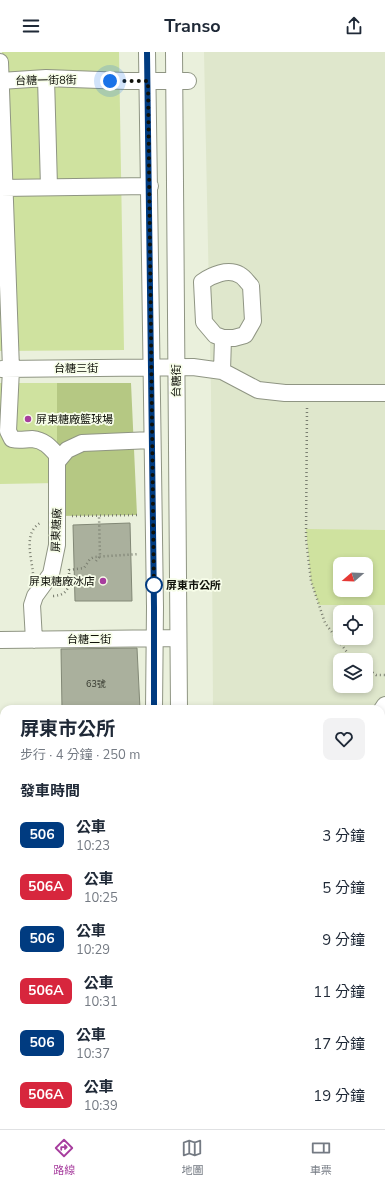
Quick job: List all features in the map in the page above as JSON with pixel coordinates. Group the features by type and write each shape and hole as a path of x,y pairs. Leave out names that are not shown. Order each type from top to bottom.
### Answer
{"street":[{"path":"147,52 155,639 154,705"},
{"name":"台糖街","path":"174,52 181,81 176,367 179,705"},
{"path":"0,62 6,369"},
{"path":"46,78 49,187"},
{"name":"台糖一街8街","path":"0,81 46,78 181,81"},
{"path":"2,188 150,186"},
{"path":"222,372 223,338"},
{"name":"台糖三街","path":"6,369 193,367 222,372 258,390 285,393 385,393"},
{"name":"屏東糖廠","path":"6,369 8,431 12,439 19,441 33,439 46,443 57,455 57,545 51,574 36,596 32,605 34,640"},
{"path":"57,462 67,450 82,443 152,440"},
{"name":"台糖二街","path":"0,640 178,638"}],"path":[{"path":"307,392 306,539 311,582 325,623 348,653"},
{"path":"96,562 100,556 99,515"},
{"path":"63,571 84,568 90,559 94,557 139,554"},
{"path":"63,583 69,583"},
{"path":"373,673 376,675 385,675"}],"shaded area":[{"path":"204,52 385,52 385,705 213,705 211,391"}],"green space":[{"path":"2,52 119,52 124,350 0,351 0,84 3,83"},
{"name":"屏東糖廠籃球場","path":"0,383 57,383 57,483 0,484"},
{"path":"57,383 131,383 137,515 57,516"},
{"path":"306,529 385,530 385,605 319,605 311,581"}],"building":[{"name":"屏東糖廠冰店","path":"130,523 132,601 75,601 73,525"},
{"path":"137,648 140,705 62,705 61,649"}],"bus line":[{"name":"506","path":"147,52 152,392 154,705"}],"place":[{"name":"屏東糖廠籃球場","path":"28,419"},
{"name":"屏東糖廠冰店","path":"103,581"},
{"name":"屏東市公所","path":"154,585"}],"route":[{"path":"110,81 148,81 154,592 154,585"}]}
